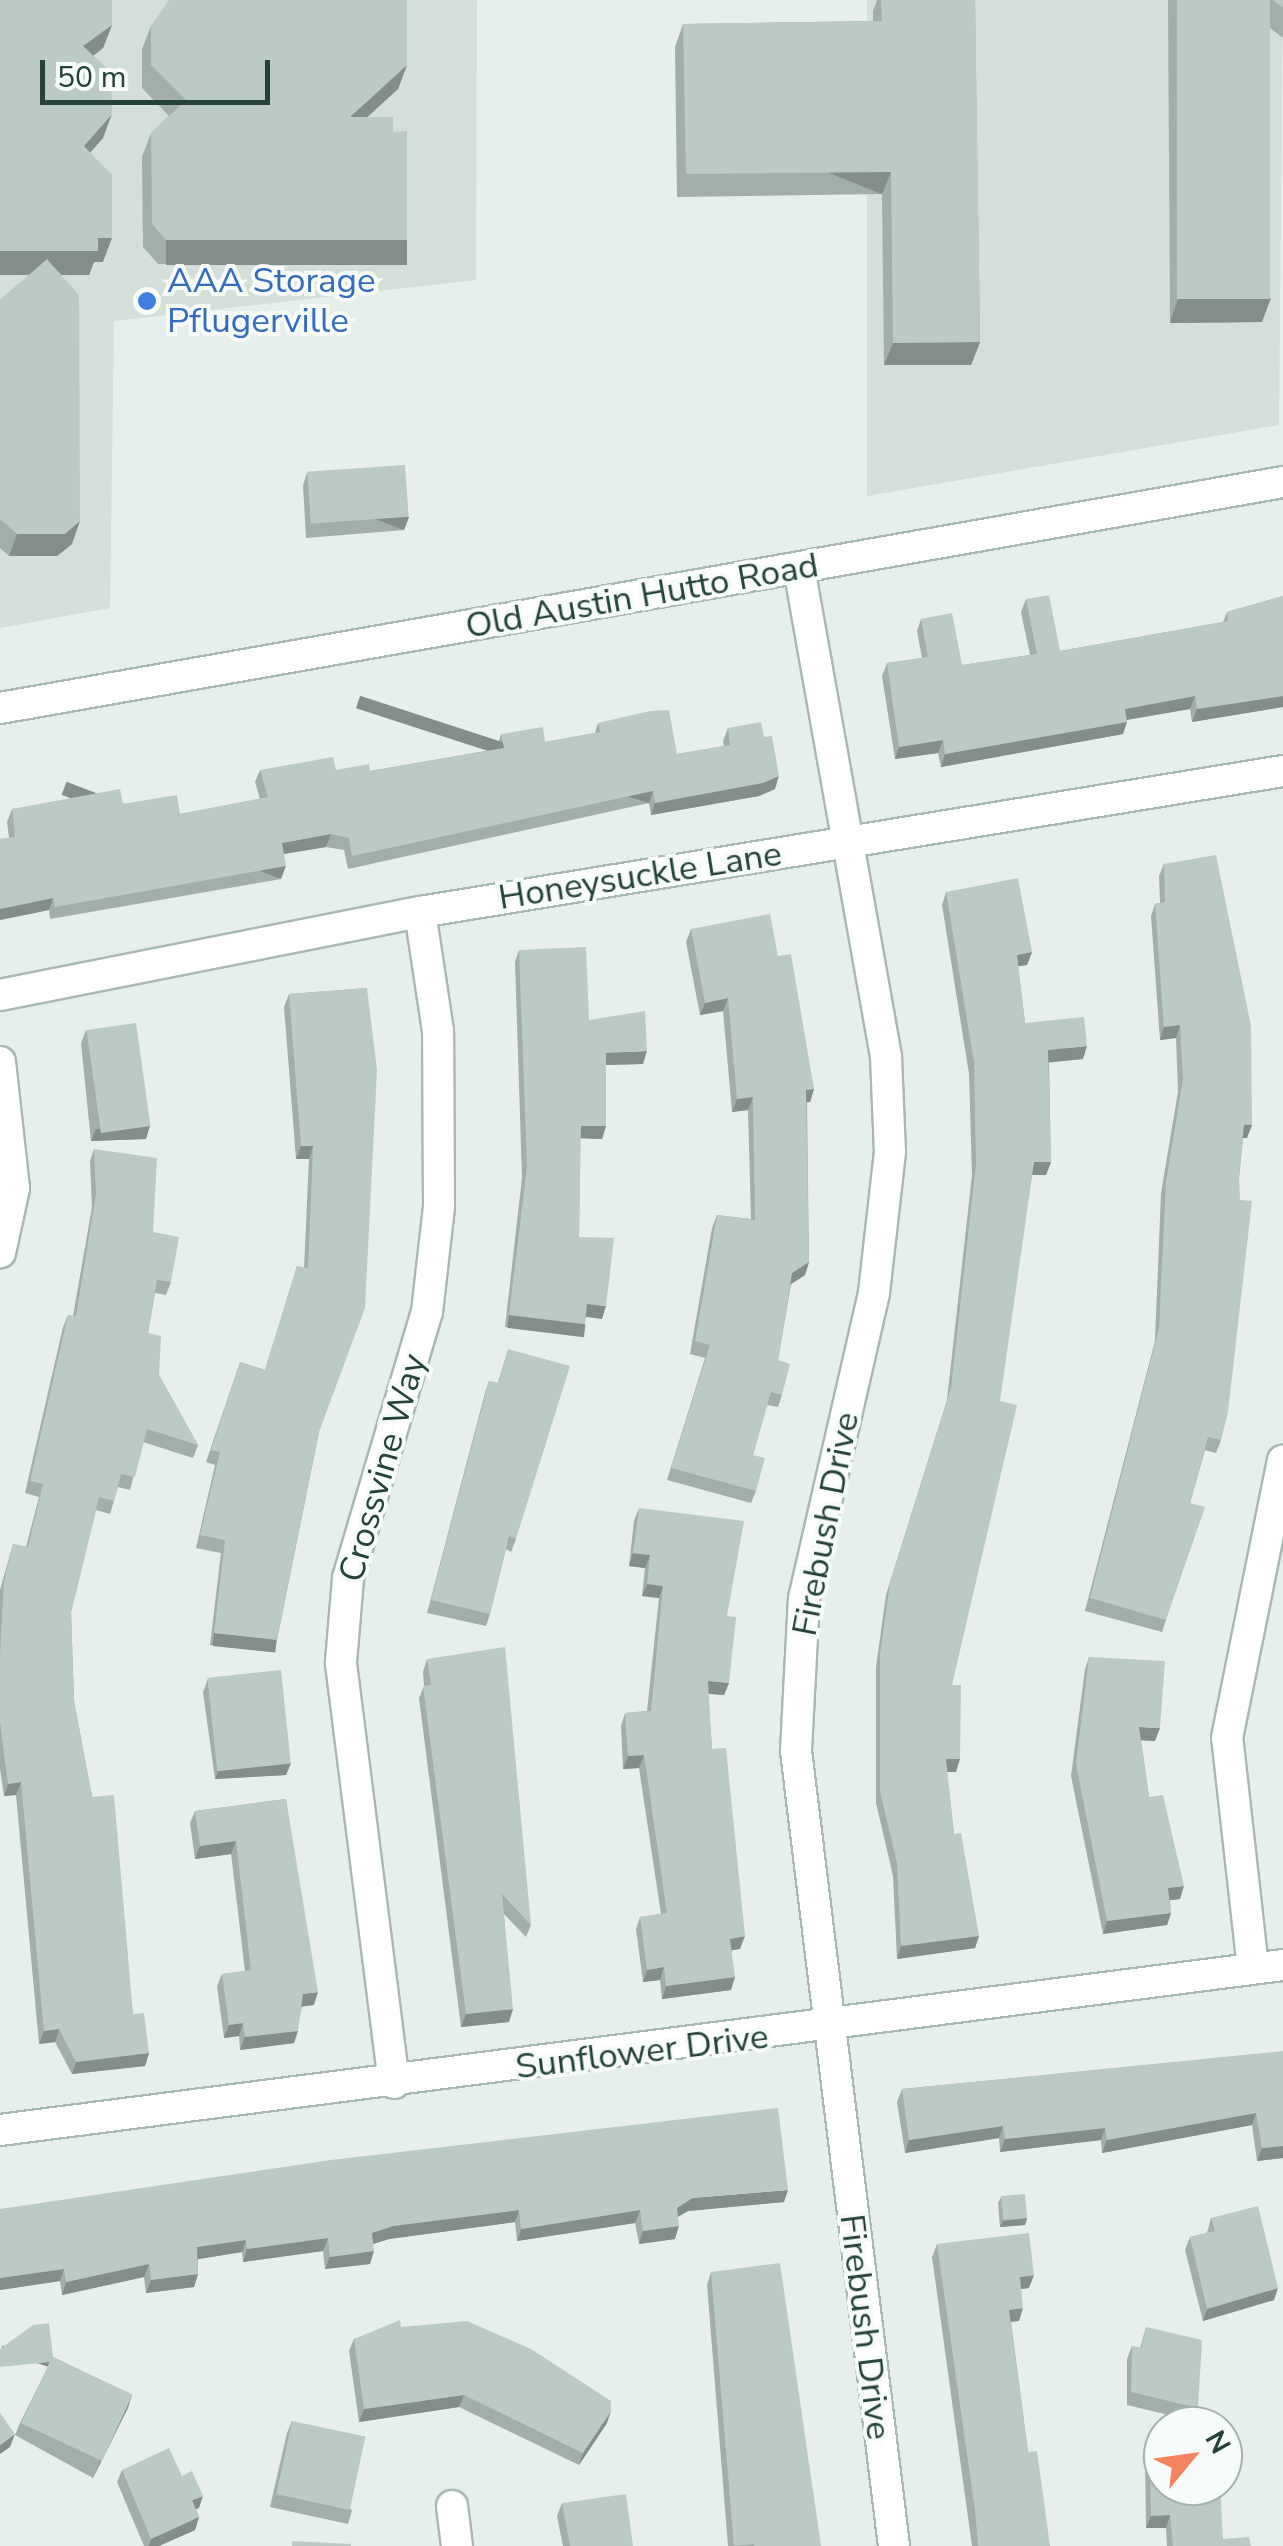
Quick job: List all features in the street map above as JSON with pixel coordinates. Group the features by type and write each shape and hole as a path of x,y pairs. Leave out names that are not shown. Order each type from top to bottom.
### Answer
{"street":[{"name":"Old Austin Hutto Road","path":"0,708 1283,482"},
{"name":"Firebush Drive","path":"799,568 886,1057 890,1152 874,1293 804,1598 796,1751 826,2030 894,2546"},
{"name":"Honeysuckle Lane","path":"0,995 420,912 1282,780"},
{"name":"Crossvine Way","path":"394,2083 340,1662 348,1578 427,1312 439,1207 438,1031 420,912"},
{"path":"0,1062 14,1188 0,1253"},
{"path":"1268,1966 1227,1738 1283,1461"},
{"name":"Sunflower Drive","path":"0,2130 826,2030 1268,1966"},
{"path":"452,2506 457,2546"}],"shaded area":[{"name":"AAA Storage Pflugerville","path":"0,0 477,0 476,280 114,321 110,608 0,628"},
{"path":"867,0 1283,0 1279,425 867,496"}],"building":[{"path":"0,0 112,0 112,25 83,46 111,72 112,114 84,146 112,175 112,238 98,238 98,251 0,251"},
{"path":"169,0 407,0 407,65 350,117 393,117 393,132 407,131 407,240 166,240 152,224 151,133 186,100 151,65 151,26"},
{"path":"881,0 975,0 980,342 893,343 891,172 686,174 683,24 882,21"},
{"path":"1177,0 1270,0 1270,299 1177,299"},
{"path":"47,259 79,295 80,521 65,534 17,534 0,519 0,300"},
{"path":"405,465 409,517 311,524 307,472"},
{"path":"1049,595 1060,651 1228,621 1227,612 1283,596 1283,696 1197,709 1195,696 1125,709 1127,722 945,754 943,740 899,747 887,663 928,657 921,619 952,613 962,665 1037,654 1026,599"},
{"path":"669,710 677,754 730,745 728,728 761,722 764,737 772,736 779,776 763,783 655,803 653,791 352,856 349,838 331,834 282,843 286,866 55,907 53,898 0,909 0,839 15,837 12,809 120,789 123,804 177,795 180,814 268,797 260,770 333,757 336,770 369,764 370,771 504,748 501,734 543,727 545,742 600,732 598,723"},
{"path":"1216,855 1251,1026 1252,1125 1244,1125 1239,1178 1240,1200 1252,1201 1228,1412 1221,1440 1208,1437 1190,1503 1205,1507 1166,1620 1090,1598 1159,1328 1166,1181 1183,1079 1180,1025 1164,1027 1155,904 1165,902 1164,864"},
{"path":"1018,878 1032,952 1017,955 1025,1023 1084,1017 1087,1046 1048,1050 1051,1162 1034,1162 1000,1401 1017,1405 952,1685 961,1685 960,1759 946,1759 954,1834 961,1833 979,1936 901,1946 897,1863 880,1791 880,1655 890,1583 951,1388 976,1163 974,1062 946,892"},
{"path":"770,914 778,956 791,954 814,1089 806,1090 809,1262 792,1273 778,1360 790,1364 782,1395 771,1392 753,1455 765,1458 756,1491 671,1468 710,1345 695,1341 717,1215 755,1220 753,1097 737,1099 728,998 705,1003 691,929"},
{"path":"586,947 589,1020 645,1011 647,1051 606,1053 606,1126 581,1126 579,1237 614,1238 606,1306 587,1304 585,1324 509,1315 527,1166 519,950"},
{"path":"367,988 377,1070 365,1308 319,1432 277,1640 214,1633 225,1540 200,1535 220,1452 211,1450 240,1362 265,1370 297,1266 308,1268 313,1146 301,1146 289,994"},
{"path":"136,1023 150,1126 101,1133 86,1030"},
{"path":"94,1149 157,1158 153,1232 179,1237 171,1282 157,1280 148,1333 161,1336 159,1375 198,1445 147,1429 135,1477 121,1474 114,1501 99,1497 71,1612 74,1701 92,1797 114,1795 133,2014 144,2013 149,2053 76,2062 59,2029 44,2031 21,1782 8,1784 0,1722 0,1656 4,1581 13,1544 28,1547 43,1484 30,1481 68,1315 76,1316 96,1194"},
{"path":"508,1349 570,1366 516,1539 509,1536 490,1614 431,1600 489,1381 499,1383"},
{"path":"639,1508 744,1521 727,1616 736,1617 729,1683 708,1681 712,1749 726,1748 745,1936 730,1939 735,1977 666,1986 664,1967 647,1970 640,1917 667,1913 644,1755 628,1756 625,1713 651,1711 663,1586 647,1584 650,1555 633,1553"},
{"path":"505,1647 531,1925 502,1894 513,2009 466,2014 423,1686 431,1685 427,1659"},
{"path":"1089,1657 1165,1661 1160,1728 1139,1727 1149,1797 1163,1795 1184,1886 1168,1888 1171,1913 1107,1921 1076,1764"},
{"path":"281,1670 291,1763 217,1771 207,1678"},
{"path":"286,1799 318,1992 303,1994 298,2031 245,2037 243,2023 229,2025 222,1974 251,1970 236,1841 200,1846 195,1811"},
{"path":"1283,2051 1283,2146 1262,2148 1256,2113 1107,2140 1105,2128 1005,2139 1003,2126 909,2140 902,2089"},
{"path":"778,2108 788,2190 692,2198 677,2208 679,2226 643,2231 640,2210 521,2229 519,2210 393,2226 372,2233 374,2251 330,2257 328,2238 247,2249 246,2240 197,2247 198,2274 151,2280 149,2264 66,2282 64,2269 0,2278 0,2209 331,2160"},
{"path":"1025,2194 1027,2218 1003,2220 1001,2196"},
{"path":"1258,2206 1278,2288 1207,2309 1190,2237 1215,2231 1211,2218"},
{"path":"1029,2233 1034,2275 1020,2277 1023,2308 1009,2310 1028,2452 1037,2451 1050,2546 978,2546 937,2244"},
{"path":"780,2263 821,2546 734,2546 711,2272"},
{"path":"400,2320 401,2327 467,2321 531,2349 611,2401 611,2411 583,2453 464,2395 364,2409 354,2339"},
{"path":"49,2323 53,2357 50,2362 0,2367 0,2349 33,2325"},
{"path":"1146,2327 1202,2340 1198,2406 1131,2392 1132,2346 1141,2348"},
{"path":"52,2357 133,2395 102,2461 21,2423"},
{"path":"0,2413 15,2434 0,2445"},
{"path":"292,2421 365,2437 350,2510 276,2494"},
{"path":"169,2448 182,2476 192,2471 203,2496 192,2500 199,2517 151,2539 122,2470"},
{"path":"626,2494 633,2546 570,2546 562,2503"},
{"path":"1151,2506 1221,2506 1223,2539 1249,2537 1251,2546 1173,2546 1170,2515 1151,2516"},
{"path":"292,2541 351,2544 351,2546 292,2546"}],"place":[{"name":"AAA Storage Pflugerville","path":"147,301"}]}
